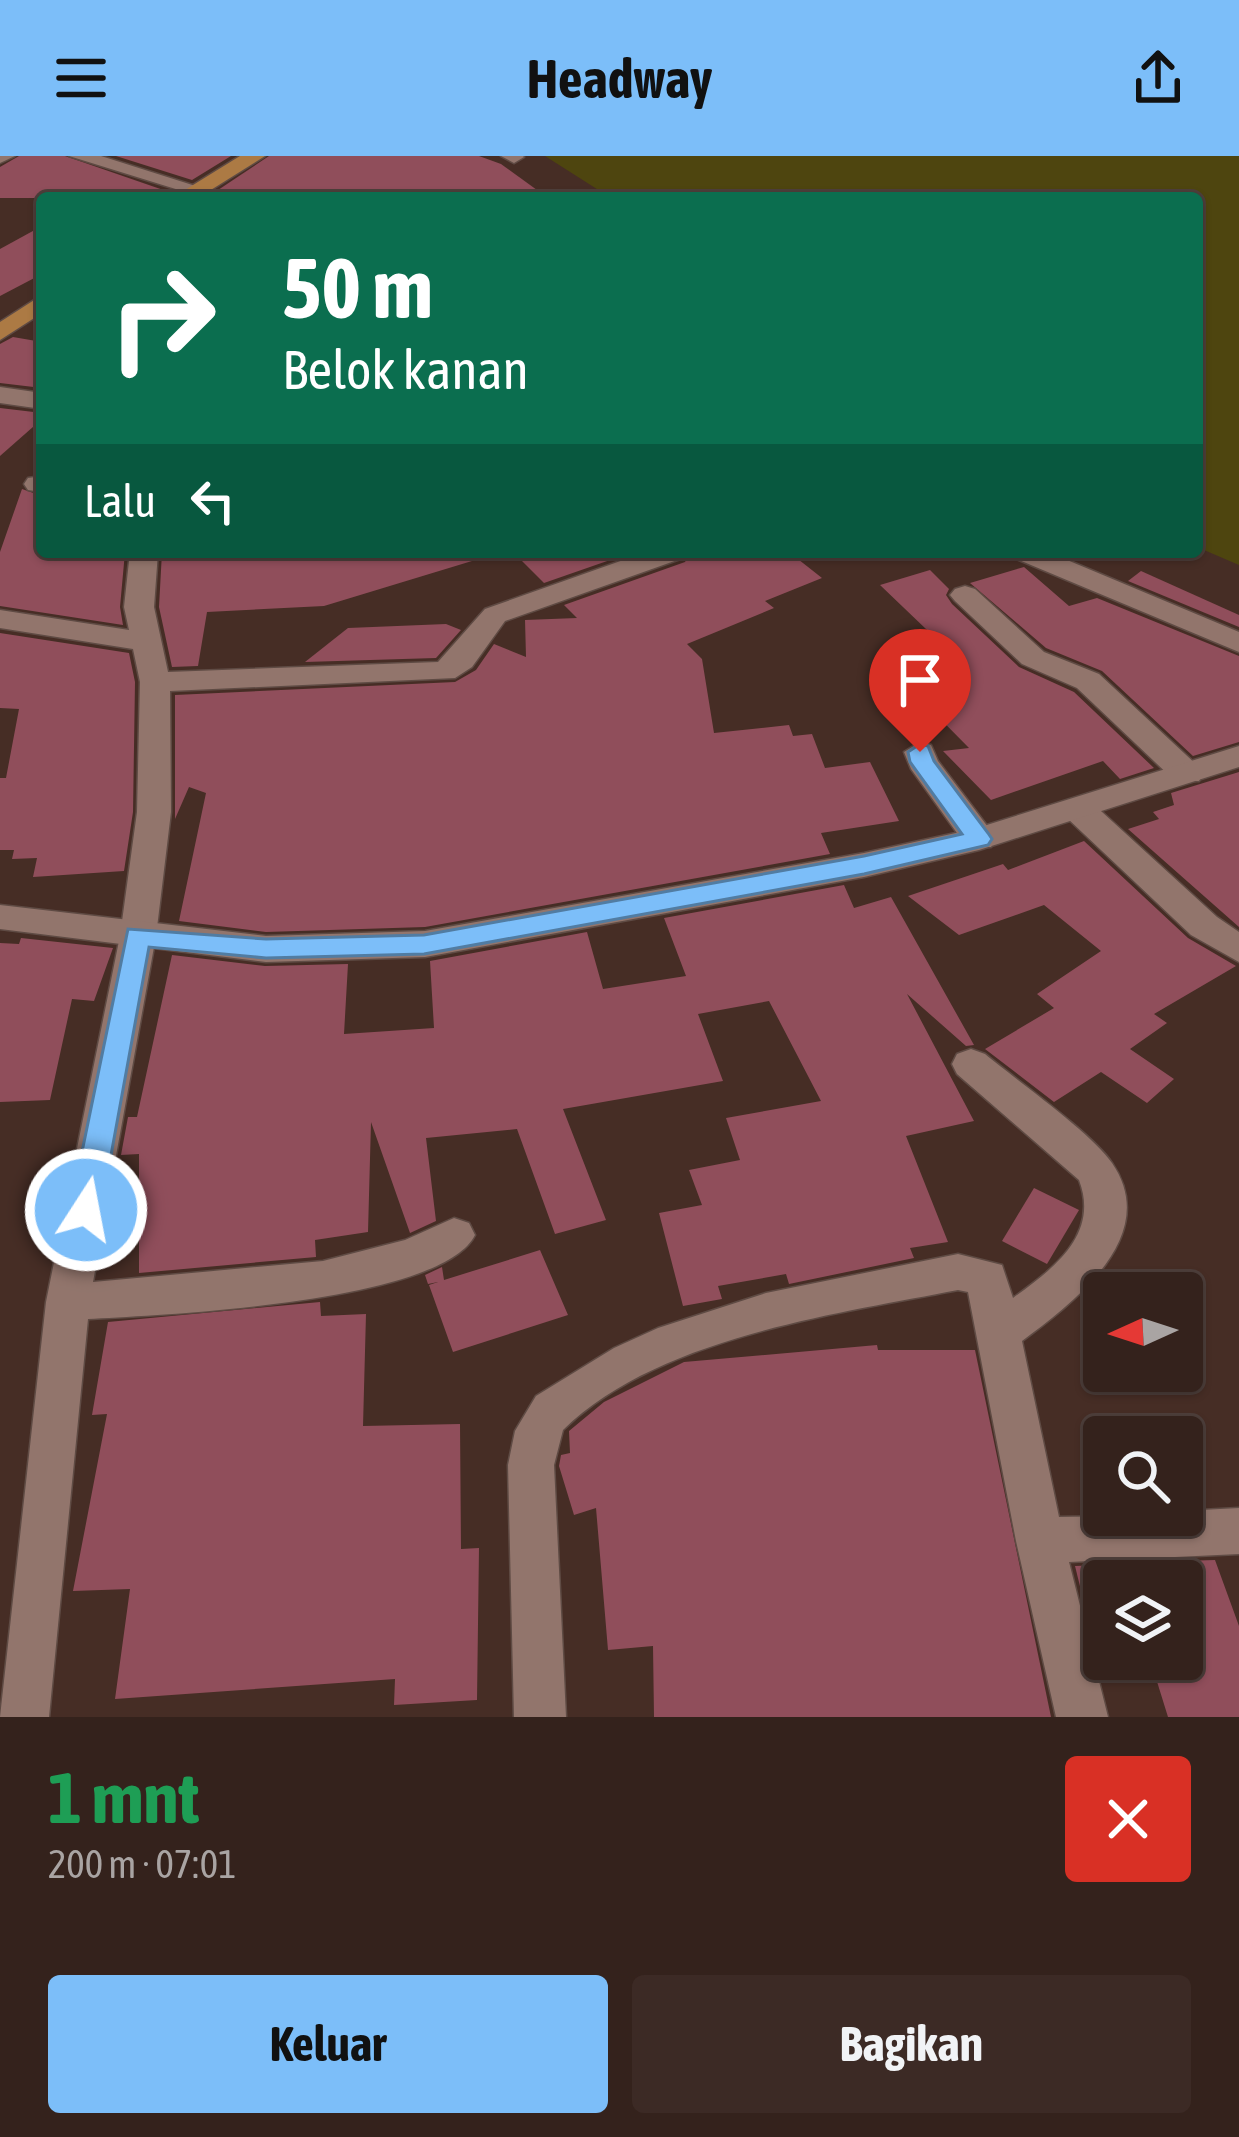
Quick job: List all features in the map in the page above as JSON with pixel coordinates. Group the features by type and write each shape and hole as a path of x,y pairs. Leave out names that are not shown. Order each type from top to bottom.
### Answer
{"main road":[{"path":"193,192 256,156"},
{"path":"0,333 36,306"}],"street":[{"path":"79,156 183,192"},
{"path":"0,395 36,399"},
{"path":"15,1716 68,1302 137,936 154,812 155,682 139,607 144,558"},
{"path":"155,682 444,671 464,661 484,623 494,615 656,558"},
{"path":"1038,558 1239,643"},
{"path":"965,595 1034,658 1088,681 1187,774"},
{"path":"0,619 146,642"},
{"path":"920,752 922,762 979,839"},
{"path":"0,917 266,949 424,944 864,865 979,839 1239,756"},
{"path":"1078,809 1204,926 1239,949"},
{"path":"971,1064 1096,1171 1106,1191 1106,1226 1079,1271 1001,1331"},
{"path":"68,1302 187,1294 371,1268 433,1249 454,1235"},
{"path":"540,1717 530,1466 535,1438 555,1408 658,1347 726,1320 958,1272 987,1278 1040,1541 1082,1717"},
{"path":"1040,1541 1239,1531"}],"shaded area":[{"path":"545,156 1239,156 1239,565 1203,550 1203,192 602,192"}],"building":[{"path":"19,156 65,156 169,192 36,192 36,198 0,198 0,167"},
{"path":"116,156 231,156 192,180"},
{"path":"269,156 479,156 501,164 540,192 215,192"},
{"path":"36,229 36,277 0,296 0,249"},
{"path":"13,337 36,341 36,387 0,383 0,344"},
{"path":"0,408 36,412 36,424 0,456"},
{"path":"22,489 36,494 36,558 124,558 123,625 0,606 0,552"},
{"path":"162,558 472,561 324,606 207,612 198,666 172,667 159,607"},
{"path":"519,558 616,558 544,583"},
{"path":"687,558 797,558 822,578 765,601 774,608 687,644 702,659 714,733 789,725 793,736 812,734 825,768 870,762 899,821 821,833 830,854 425,927 266,932 179,921 206,793 189,787 175,819 175,695 455,682 476,670 494,644 526,657 525,620 577,618 564,605"},
{"path":"1024,567 1069,606 1097,598 1239,656 1239,742 1193,756 1102,671 1046,648 970,583"},
{"path":"930,570 949,589 946,595 952,604 1019,667 1074,692 1154,768 1120,779 1103,761 991,800 943,751 969,748 892,670 950,652 880,585"},
{"path":"1141,571 1239,615 1239,627 1128,581"},
{"path":"446,624 461,630 436,658 305,662 348,628"},
{"path":"0,633 129,653 135,682 133,812 124,871 33,877 37,858 12,859 14,850 0,850 0,778 6,778 19,709 0,708"},
{"path":"1239,772 1239,927 1128,829 1159,819 1153,812 1174,805 1171,793"},
{"path":"1084,841 1188,938 1236,966 1154,1014 1167,1023 1130,1049 1174,1079 1147,1103 1101,1072 1054,1102 985,1049 1054,1008 1037,994 1101,951 1044,905 959,935 908,896 1003,864 1008,870"},
{"path":"844,885 854,908 891,897 974,1045 966,1046 907,994 974,1121 906,1136 948,1242 910,1248 914,1258 789,1284 786,1274 718,1286 722,1299 683,1306 659,1213 702,1205 689,1170 740,1160 726,1118 821,1101 769,1001 698,1014 723,1081 563,1109 606,1220 555,1234 517,1129 426,1138 436,1221 410,1233 371,1122 368,1232 315,1240 316,1257 139,1273 139,1154 121,1155 128,1117 137,1117 172,955 265,966 348,964 344,1034 434,1028 430,961 587,932 603,989 686,976 664,918"},
{"path":"21,938 113,948 94,1001 72,999 50,1100 0,1102 0,943 19,944"},
{"path":"1034,1188 1079,1210 1047,1264 1002,1241"},
{"path":"540,1250 568,1315 453,1352 429,1285 438,1282 428,1284 425,1275 442,1267 444,1280"},
{"path":"320,1302 321,1316 366,1314 363,1426 460,1424 461,1549 479,1548 477,1700 394,1705 395,1679 115,1699 130,1589 73,1591 107,1414 92,1415 108,1322"},
{"path":"877,1345 878,1350 975,1350 1051,1717 654,1717 653,1646 608,1650 596,1508 574,1515 559,1466 561,1455 570,1453 569,1431 604,1402 684,1362"},
{"path":"1203,1560 1215,1560 1239,1626 1239,1717 1168,1717 1157,1680 1203,1680"},
{"path":"1075,1566 1083,1566 1083,1598"}],"route":[{"path":"86,1210 137,936 266,949 424,944 864,865 979,839 922,762 920,752"}]}
